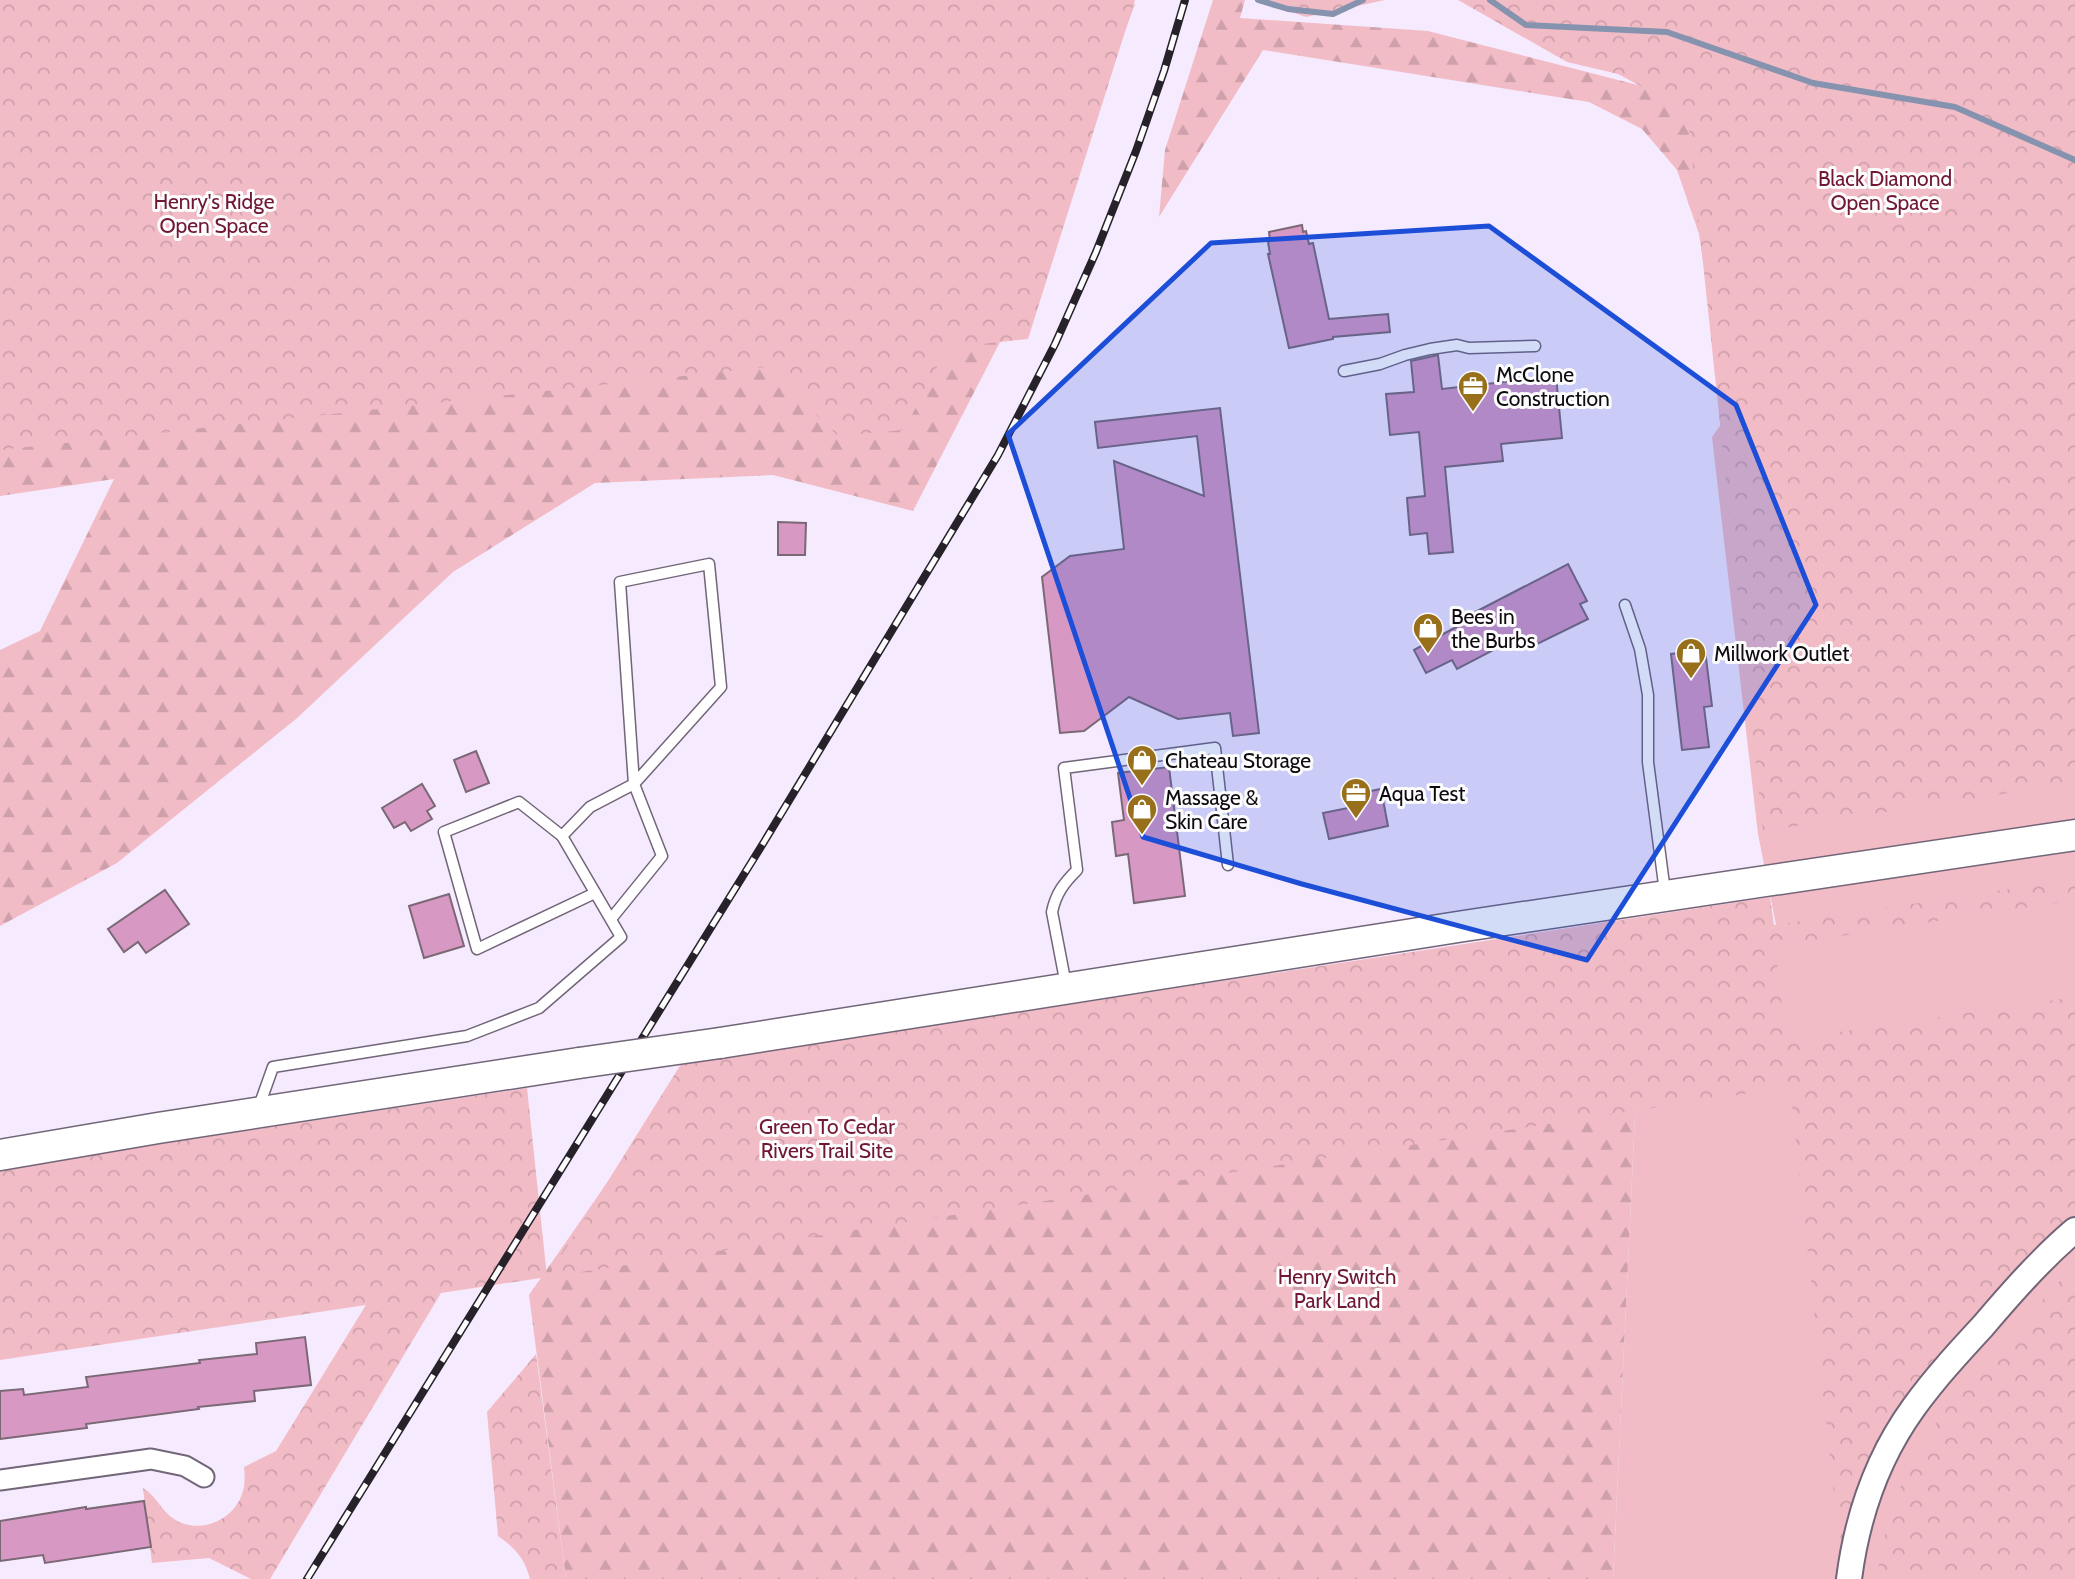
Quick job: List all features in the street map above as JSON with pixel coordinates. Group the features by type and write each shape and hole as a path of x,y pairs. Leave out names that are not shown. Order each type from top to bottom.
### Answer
{"main road":[{"path":"0,1155 579,1063 2075,835"}],"street":[{"path":"1849,1579 1861,1515 1884,1458 1907,1418 1937,1377 2029,1273 2075,1230"},
{"path":"0,1480 151,1458 185,1466 204,1477"}],"lane":[{"path":"1345,371 1430,349 1457,345 1469,348 1535,346"},
{"path":"562,836 590,807 634,784 721,687 709,564 621,582 634,784 662,856 611,919"},
{"path":"1625,605 1640,649 1648,695 1648,762 1666,896"},
{"path":"1066,989 1052,912 1062,884 1077,870 1064,768 1215,748 1228,865"},
{"path":"256,1113 273,1067 467,1036 539,1008 621,937 562,836 519,802 444,832 477,949 595,893"}],"highlighted area":[{"path":"1489,226 1736,405 1816,605 1587,960 1302,884 1143,837 1008,434 1211,243"}],"green space":[{"name":"Henry's Ridge Open Space","path":"0,0 1119,0 1135,4 1018,307 913,511 773,475 595,483 453,572 296,719 117,863 0,926 0,650 40,631 114,479 0,496"},
{"name":"Henry's Ridge Open Space","path":"0,0 1135,0 1028,339 947,348 904,430 838,436 767,367 0,450"},
{"path":"1213,0 1245,0 1240,18 1428,31 1750,114 1720,371 1699,234 1677,170 1642,129 1589,102 1263,50 1159,217 1165,150"},
{"path":"1254,0 1385,0 1306,17"},
{"name":"Black Diamond Open Space","path":"1458,0 2075,0 2075,783 1763,831 1687,111 1618,74 1567,62"},
{"path":"2075,227 2075,1475 2059,1579 1613,1579 1643,947 1777,930 1758,834 1712,437 1744,392"},
{"name":"Green To Cedar Rivers Trail Site","path":"2075,879 2075,900 1775,946 1786,1040 2075,997 2075,1227 1929,1386 1843,1579 1790,1087 548,1277 681,1064 1770,897 1774,925"},
{"name":"Henry Switch Park Land","path":"1643,947 1613,1579 566,1579 529,1295 664,1101"},
{"path":"527,1088 547,1277 441,1293 270,1579 251,1579 209,1558 152,1563 143,1488 169,1516 184,1524 194,1526 214,1523 231,1512 243,1491 244,1467 276,1451 366,1305 0,1360 0,1168"},
{"path":"2075,1266 2075,1579 1877,1579 1891,1514 1906,1474 1927,1435 1963,1390"},
{"path":"536,1354 566,1579 530,1579 518,1554 498,1536 487,1412"}],"building":[{"path":"1302,225 1309,244 1313,243 1329,319 1388,314 1390,332 1333,337 1289,348 1268,254 1269,232"},
{"name":"McClone Construction","path":"1438,355 1442,389 1556,376 1562,438 1501,444 1503,461 1445,467 1453,552 1429,554 1427,533 1410,535 1407,498 1425,496 1419,432 1390,435 1386,394 1414,392 1411,361"},
{"path":"1220,408 1259,733 1233,736 1230,713 1178,719 1129,697 1084,731 1060,733 1042,577 1070,556 1124,549 1114,461 1204,496 1197,436 1098,448 1095,422"},
{"path":"778,522 806,523 805,555 778,555"},
{"path":"1568,564 1587,601 1580,604 1588,619 1529,648 1522,635 1457,669 1452,660 1426,673 1414,650 1458,626 1456,622"},
{"name":"Millwork Outlet","path":"1705,650 1712,706 1704,707 1709,747 1682,750 1671,654"},
{"path":"476,751 489,783 466,792 454,760"},
{"path":"1169,767 1185,896 1134,903 1128,854 1116,856 1112,822 1124,820 1118,773"},
{"path":"422,784 435,806 427,811 432,819 411,831 405,822 394,828 382,808"},
{"name":"Aqua Test","path":"1381,789 1388,826 1329,839 1323,813 1358,806 1355,794"},
{"path":"165,890 189,924 146,953 138,942 124,952 108,929"},
{"path":"449,894 464,946 424,958 409,906"},
{"path":"305,1337 311,1385 254,1391 255,1401 198,1407 199,1409 86,1424 87,1428 0,1439 0,1391 23,1389 24,1395 88,1387 86,1377 257,1354 256,1343"},
{"path":"144,1501 151,1547 45,1563 43,1555 0,1561 0,1521"}],"waterway":[{"path":"1258,0 1288,9 1333,14 1363,0"},
{"path":"1490,0 1526,25 1667,32 1813,83 1955,107 2075,160"}],"railway":[{"path":"307,1579 764,842 998,455 1055,344 1096,252 1136,151 1185,0"}],"place":[{"name":"McClone Construction","path":"1473,413"},
{"name":"Bees in the Burbs","path":"1428,655"},
{"name":"Millwork Outlet","path":"1691,680"},
{"name":"Chateau Storage","path":"1142,787"},
{"name":"Aqua Test","path":"1356,820"},
{"name":"Massage & Skin Care","path":"1142,836"}]}
